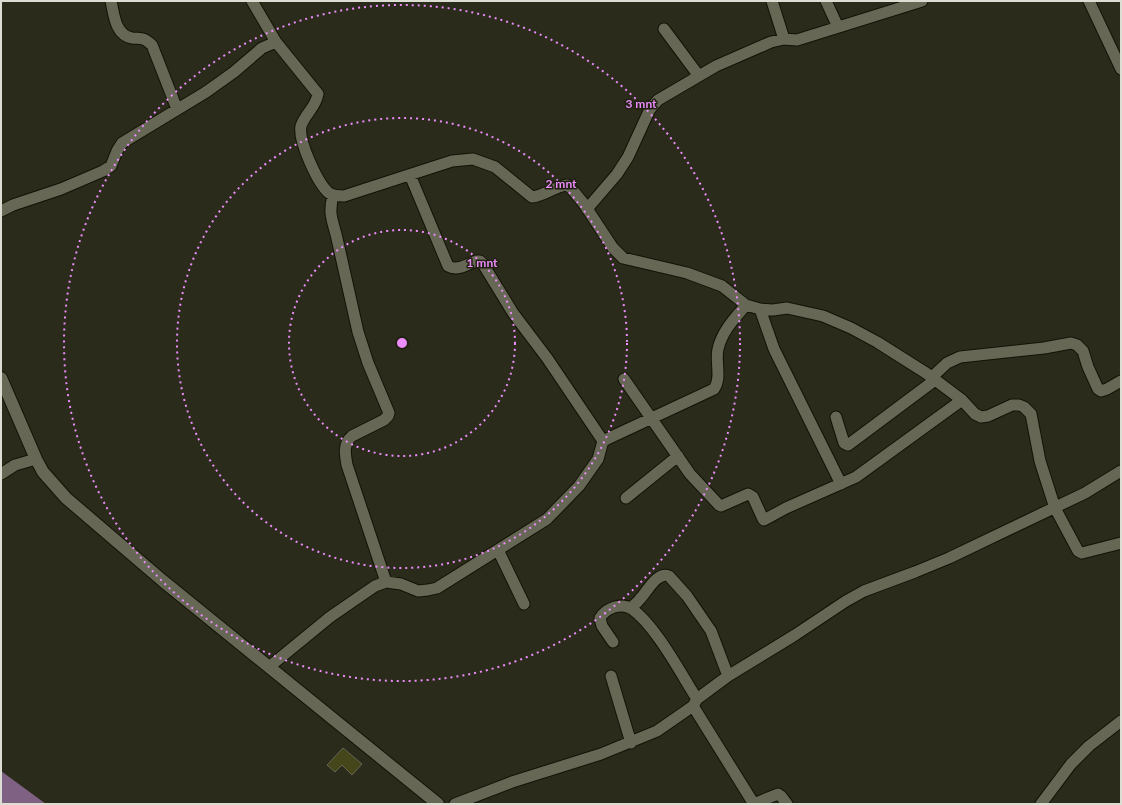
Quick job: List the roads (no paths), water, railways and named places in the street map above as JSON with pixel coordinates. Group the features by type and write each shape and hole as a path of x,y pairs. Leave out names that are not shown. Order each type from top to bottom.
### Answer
{"street":[{"path":"110,1 120,31 125,36 140,37 152,45 177,109"},
{"path":"252,1 276,42 318,94 314,105 304,119 301,127 301,136 314,170 326,190 333,195 344,196 452,161 473,159 496,167 532,197 536,197 553,189 567,185 587,208 613,248 623,258 687,273 722,286 746,305 760,309 773,310 786,308 823,316 851,328 877,342 934,378 962,400 975,414 988,416 1012,405 1018,405 1028,410 1031,414 1040,460 1054,508 1080,553 1121,543"},
{"path":"772,1 784,39"},
{"path":"826,1 838,27"},
{"path":"587,208 617,174 628,157 650,109 658,100 716,66 771,42 784,39 797,40 922,1"},
{"path":"1089,1 1121,69"},
{"path":"664,30 699,76"},
{"path":"1,210 61,189 103,171 111,166 116,151 122,143 217,84 234,72 262,48 276,42"},
{"path":"410,175 448,266 453,269 457,269 476,261 480,261 483,264 513,313 547,358 603,441"},
{"path":"333,195 330,207 331,218 358,332 368,363 389,413 384,420 352,436 347,440 345,445 346,465 386,582"},
{"path":"269,667 330,617 375,586 386,582 401,584 418,591 437,588 547,519 579,486 598,459 603,441 714,389 718,378 716,361 717,350 731,322 746,305"},
{"path":"760,309 774,349 841,484"},
{"path":"836,417 844,443 848,445 934,378 947,363 960,357 1044,348 1071,343 1077,345 1083,351 1088,367 1098,389 1101,391 1107,389 1121,381"},
{"path":"1,378 43,472 80,511 180,595 438,804"},
{"path":"624,379 690,474 719,506 748,494 752,498 764,520 856,477 962,400"},
{"path":"626,498 678,456"},
{"path":"1,474 15,465 36,459"},
{"path":"455,804 512,782 601,754 656,731 695,703 728,676 795,635 846,601 864,591 949,558 1054,508 1121,471"},
{"path":"498,550 524,604"},
{"path":"631,608 661,576 669,576 687,596 711,631 728,676"},
{"path":"613,642 602,626 600,618 603,613 614,607 622,605 631,608 642,618 659,638 752,802 756,803 778,794 787,804"},
{"path":"611,676 631,742"},
{"path":"1041,804 1071,764 1089,746 1121,721"}]}
